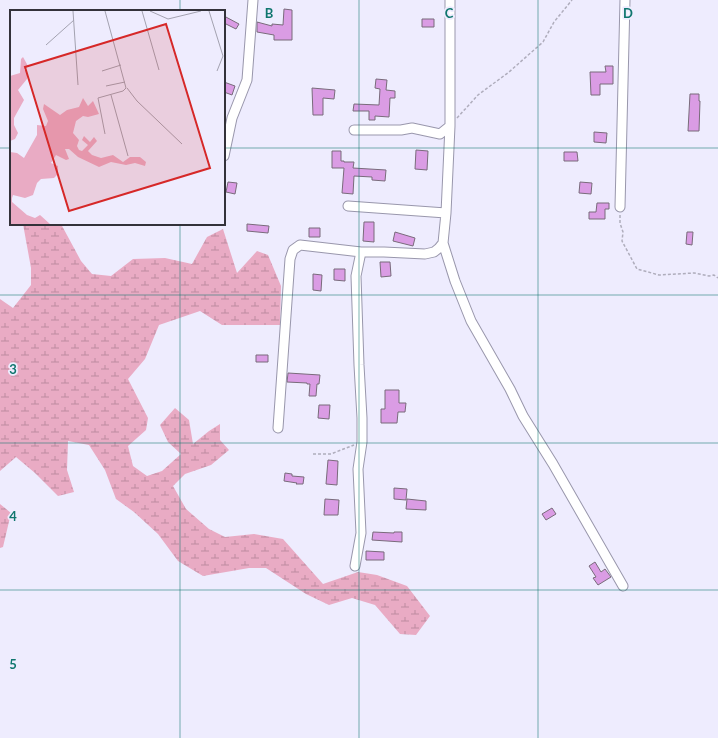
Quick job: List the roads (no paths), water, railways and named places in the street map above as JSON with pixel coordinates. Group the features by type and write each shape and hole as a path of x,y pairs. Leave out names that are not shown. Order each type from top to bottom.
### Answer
{"street":[{"path":"225,151 232,118 248,80 252,0"},
{"path":"450,0 450,126 446,213 443,243 455,281 471,321 510,389 523,416 553,464 623,586"},
{"path":"620,207 625,0"},
{"path":"354,130 401,130 412,128 440,134 450,126"},
{"path":"348,206 446,213"},
{"path":"278,428 290,259 294,250 300,245 360,252 425,254 434,252 443,243"},
{"path":"355,566 361,533 358,469 362,442 362,418 356,276 360,252"}]}
